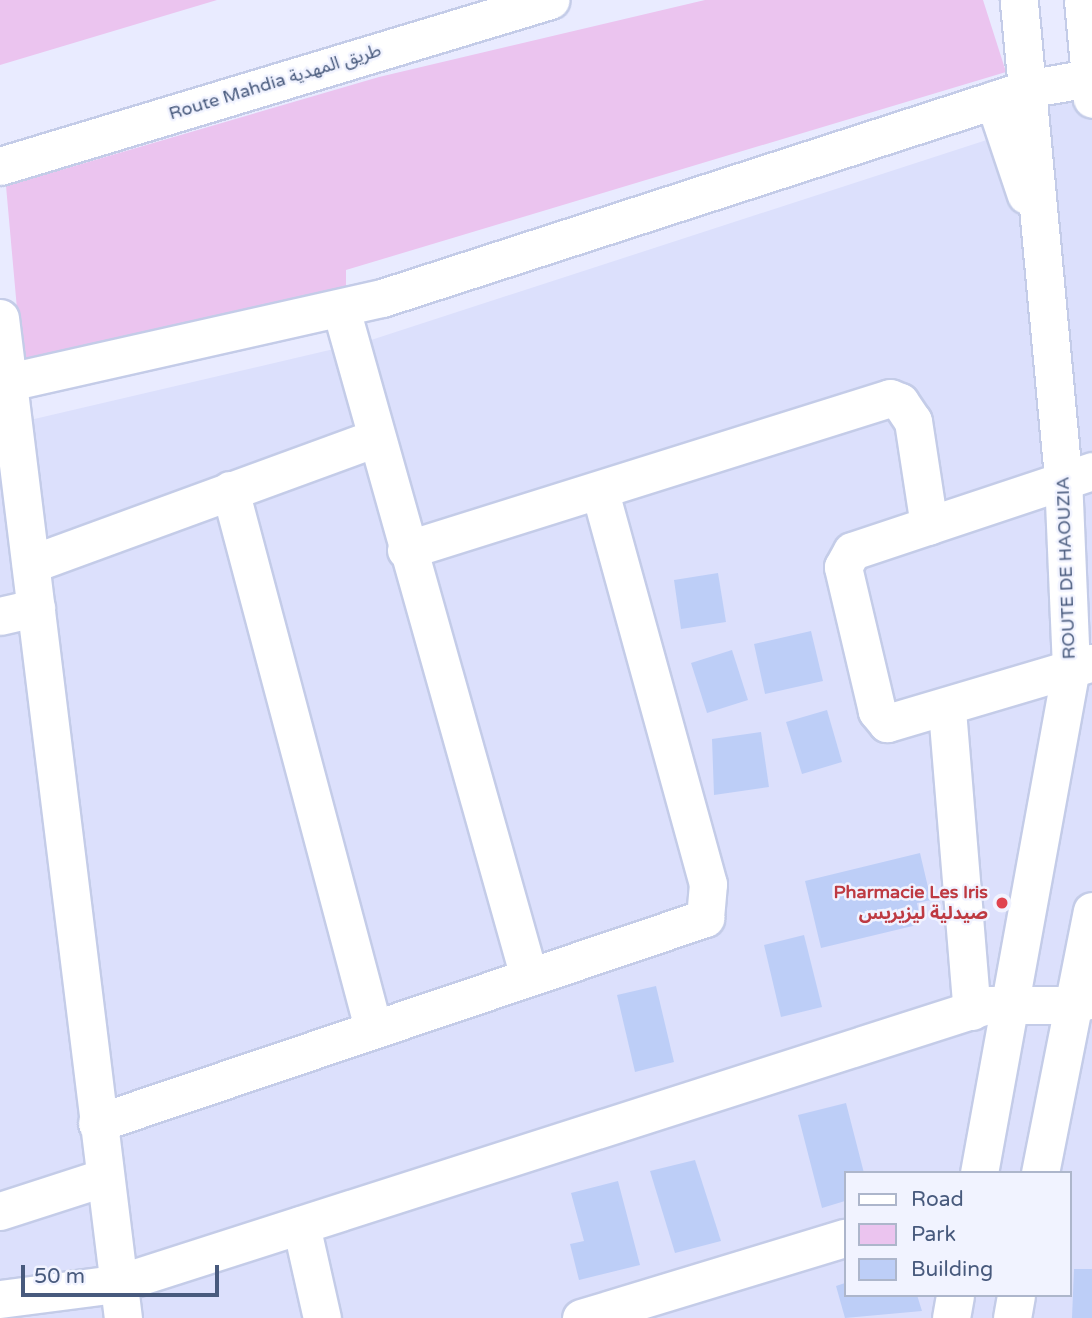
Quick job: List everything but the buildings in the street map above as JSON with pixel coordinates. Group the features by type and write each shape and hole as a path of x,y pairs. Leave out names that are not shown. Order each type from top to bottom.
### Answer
{"street":[{"name":"Route Mahdia طريق المهدية","path":"0,166 550,0"},
{"path":"4,383 341,309 1031,88 1091,88 1083,0"},
{"name":"ROUTE DE HAOUZIA","path":"979,1171 989,1007 1081,665 1077,474 1045,251 1031,88 1016,6"},
{"path":"994,100 1045,251"},
{"path":"341,309 528,977"},
{"path":"0,318 4,383 31,564 102,1178 120,1301"},
{"path":"407,550 890,398 901,402 912,421 929,526"},
{"path":"31,564 375,438"},
{"path":"1077,474 852,551 843,579 881,720 899,724 1081,665"},
{"path":"230,490 373,1028"},
{"path":"97,1123 373,1028 696,925 710,908 600,491"},
{"path":"0,616 36,608"},
{"path":"947,709 989,1007"},
{"path":"1040,1171 1082,1002 1092,911"},
{"path":"0,1299 120,1301 301,1225 989,1007 1082,1002"},
{"path":"0,1211 102,1178"},
{"path":"301,1225 322,1318"},
{"path":"581,1318 844,1238"},
{"path":"951,1318 955,1297"},
{"path":"1012,1318 1016,1297"}],"shaded area":[{"path":"1092,40 1092,1318 0,1318 0,427 368,341 1002,135"}],"green space":[{"path":"0,0 217,0 0,65"},
{"path":"705,0 983,0 1006,72 346,270 346,296 22,365 6,186 379,77"}],"place":[{"name":"Pharmacie Les Iris صيدلية ليزيريس","path":"1002,903"}]}
